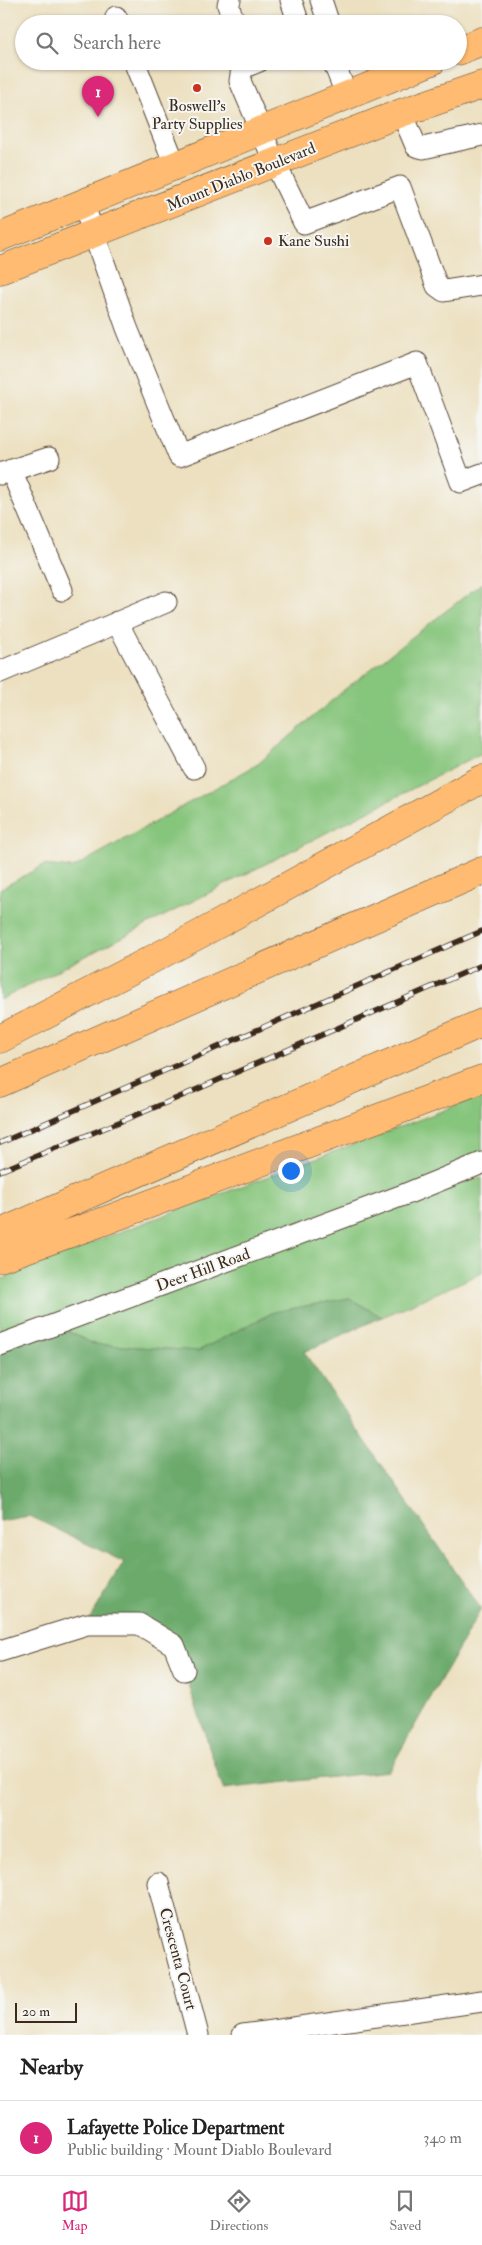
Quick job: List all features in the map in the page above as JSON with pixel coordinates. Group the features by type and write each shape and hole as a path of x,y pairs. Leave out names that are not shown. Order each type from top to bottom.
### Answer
{"main road":[{"path":"467,47 482,41"},
{"path":"0,237 410,70"},
{"name":"Mount Diablo Boulevard","path":"5,268 402,113 482,85"},
{"path":"0,1039 202,933 482,779"},
{"path":"0,1083 482,871"},
{"path":"0,1232 482,1024"},
{"path":"0,1258 99,1224 482,1079"}],"street":[{"path":"230,0 228,5 232,15"},
{"path":"291,0 296,15"},
{"path":"321,0 326,15"},
{"path":"138,70 175,165"},
{"path":"242,70 240,81 274,163 304,223 400,187 437,286 444,291 482,285"},
{"path":"337,70 347,96"},
{"path":"402,113 416,146 423,148 482,135"},
{"path":"83,203 127,328 179,456 417,363 461,482 482,474"},
{"path":"0,241 5,268"},
{"path":"49,458 6,472 62,590"},
{"path":"0,672 166,602"},
{"path":"117,622 194,768"},
{"name":"Deer Hill Road","path":"0,1345 406,1194 482,1163"},
{"name":"Deer Hill Road","path":"406,1194 482,1178"},
{"path":"0,1651 88,1624 139,1624 174,1645 184,1670"},
{"name":"Crescenta Court","path":"158,1884 198,2035"},
{"path":"243,2035 482,2001"}],"green space":[{"path":"482,583 482,753 0,1000 0,889 44,865 73,868 258,764 344,690"},
{"path":"482,1096 482,1163 410,1193 482,1178 482,1273 382,1317 349,1298 274,1312 198,1351 93,1344 55,1325 0,1345 0,1280 101,1239"},
{"path":"349,1298 382,1317 304,1352 481,1609 389,1771 223,1789 184,1670 139,1624 87,1624 124,1562 30,1516 0,1521 0,1345 55,1325 93,1344 198,1351 274,1312"}],"railway":[{"path":"0,1143 482,931"},
{"path":"0,1171 175,1099 482,965"}],"place":[{"name":"Boswell's Party Supplies","path":"197,88"},
{"name":"Lafayette Police Department","path":"98,117"},
{"name":"Kane Sushi","path":"268,241"}]}
